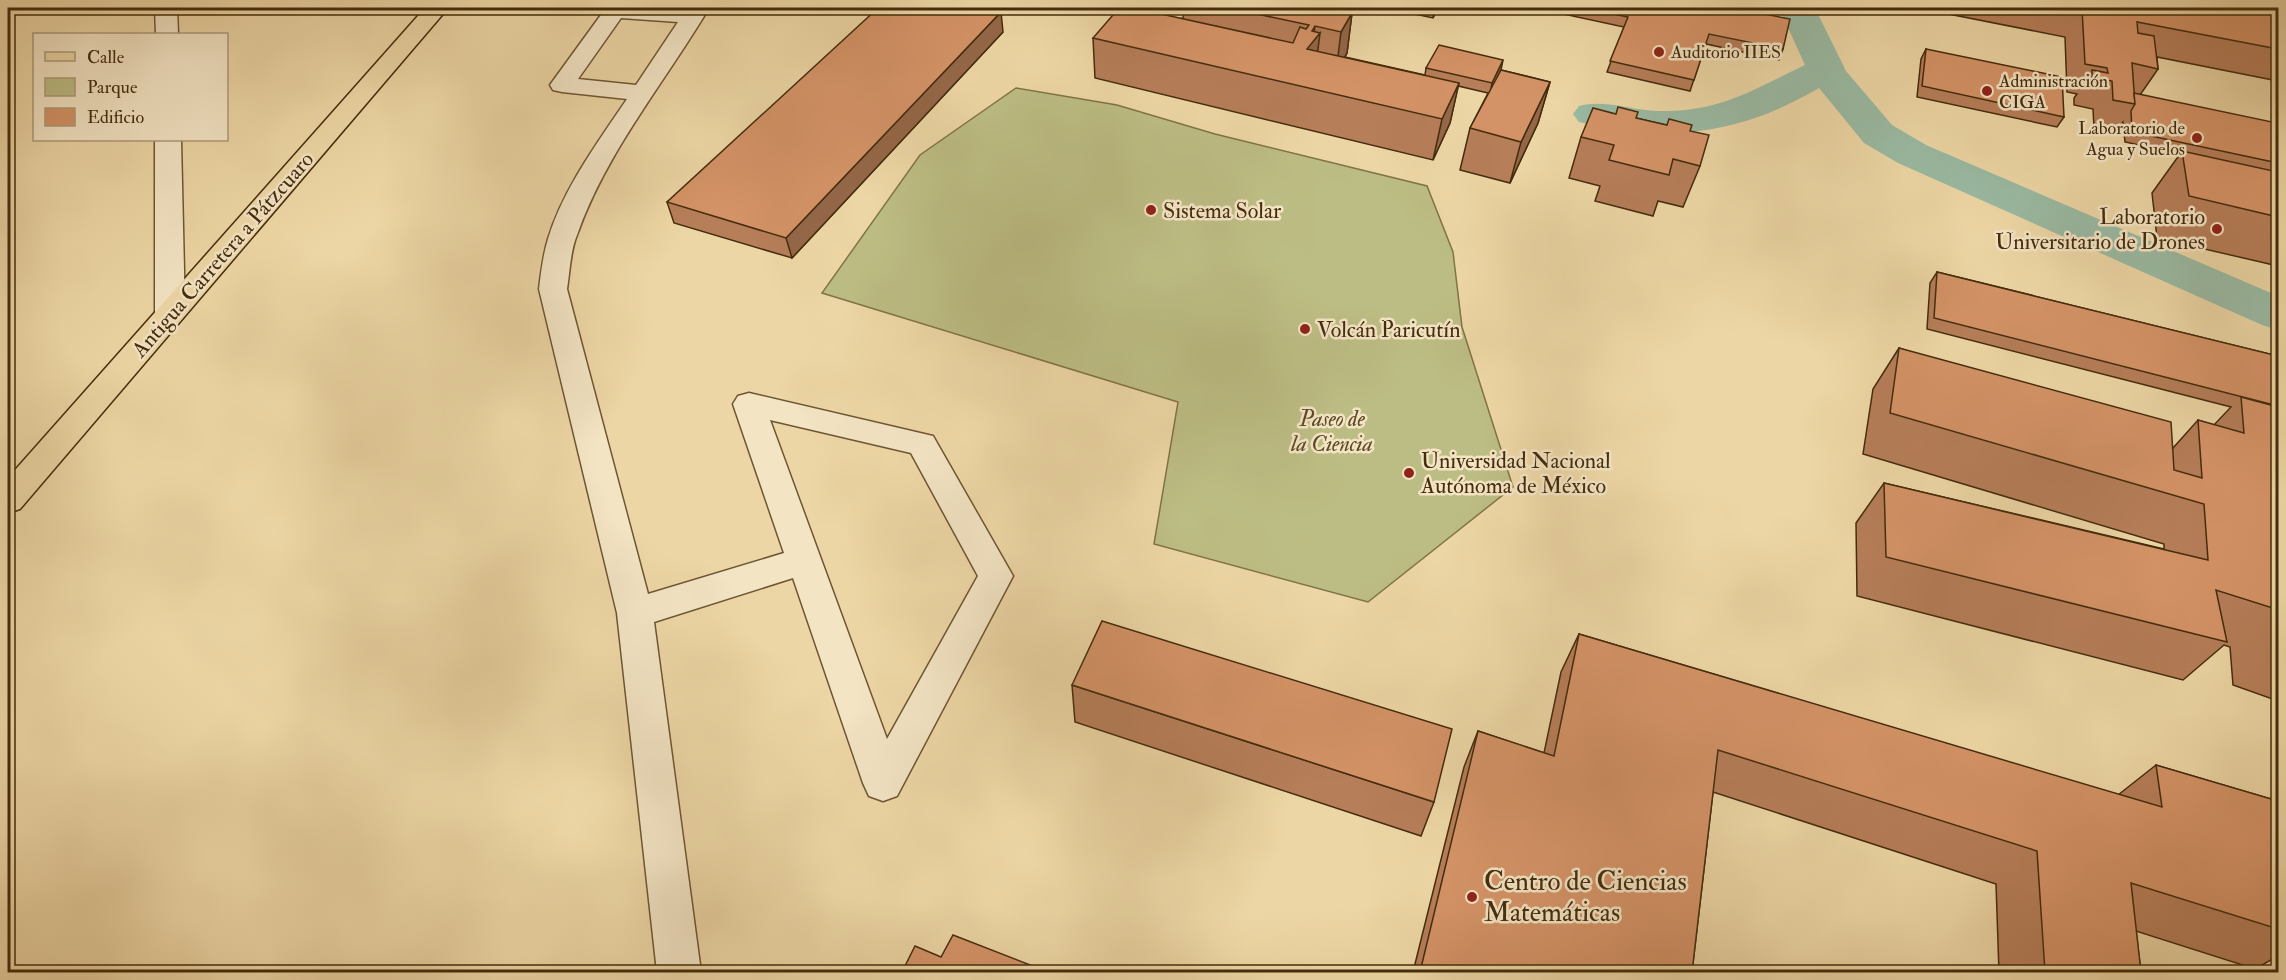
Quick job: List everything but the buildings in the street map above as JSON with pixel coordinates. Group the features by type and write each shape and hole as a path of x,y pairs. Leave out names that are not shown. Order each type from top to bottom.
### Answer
{"main road":[{"name":"Antigua Carretera a Pátzcuaro","path":"8,500 437,8"}],"street":[{"path":"166,8 166,33"},
{"path":"642,93 562,85 615,10 695,12"},
{"path":"679,972 635,613 553,289 567,227 584,189 642,93 695,12"},
{"path":"168,141 170,314"},
{"path":"749,404 922,444 996,576 883,783 806,560 749,404"},
{"path":"635,613 806,560"}],"green space":[{"name":"Paseo de la Ciencia","path":"1016,88 1117,105 1215,134 1427,186 1453,252 1462,327 1513,487 1368,602 1154,544 1178,402 822,293 920,155"}],"waterway":[{"path":"1797,8 1827,71"},
{"path":"1593,114 1625,120 1655,122 1710,119 1736,113 1762,103 1817,73 1827,71"},
{"path":"1827,71 1878,134 1912,154 2278,314"}],"place":[{"name":"Auditorio IIES","path":"1659,52"},
{"name":"Administración CIGA","path":"1987,91"},
{"name":"Laboratorio de Agua y Suelos","path":"2197,138"},
{"name":"Sistema Solar","path":"1151,210"},
{"name":"Laboratorio Universitario de Drones","path":"2217,229"},
{"name":"Volcán Paricutín","path":"1305,329"},
{"name":"Universidad Nacional Autónoma de México","path":"1409,473"},
{"name":"Centro de Ciencias Matemáticas","path":"1472,897"}]}
